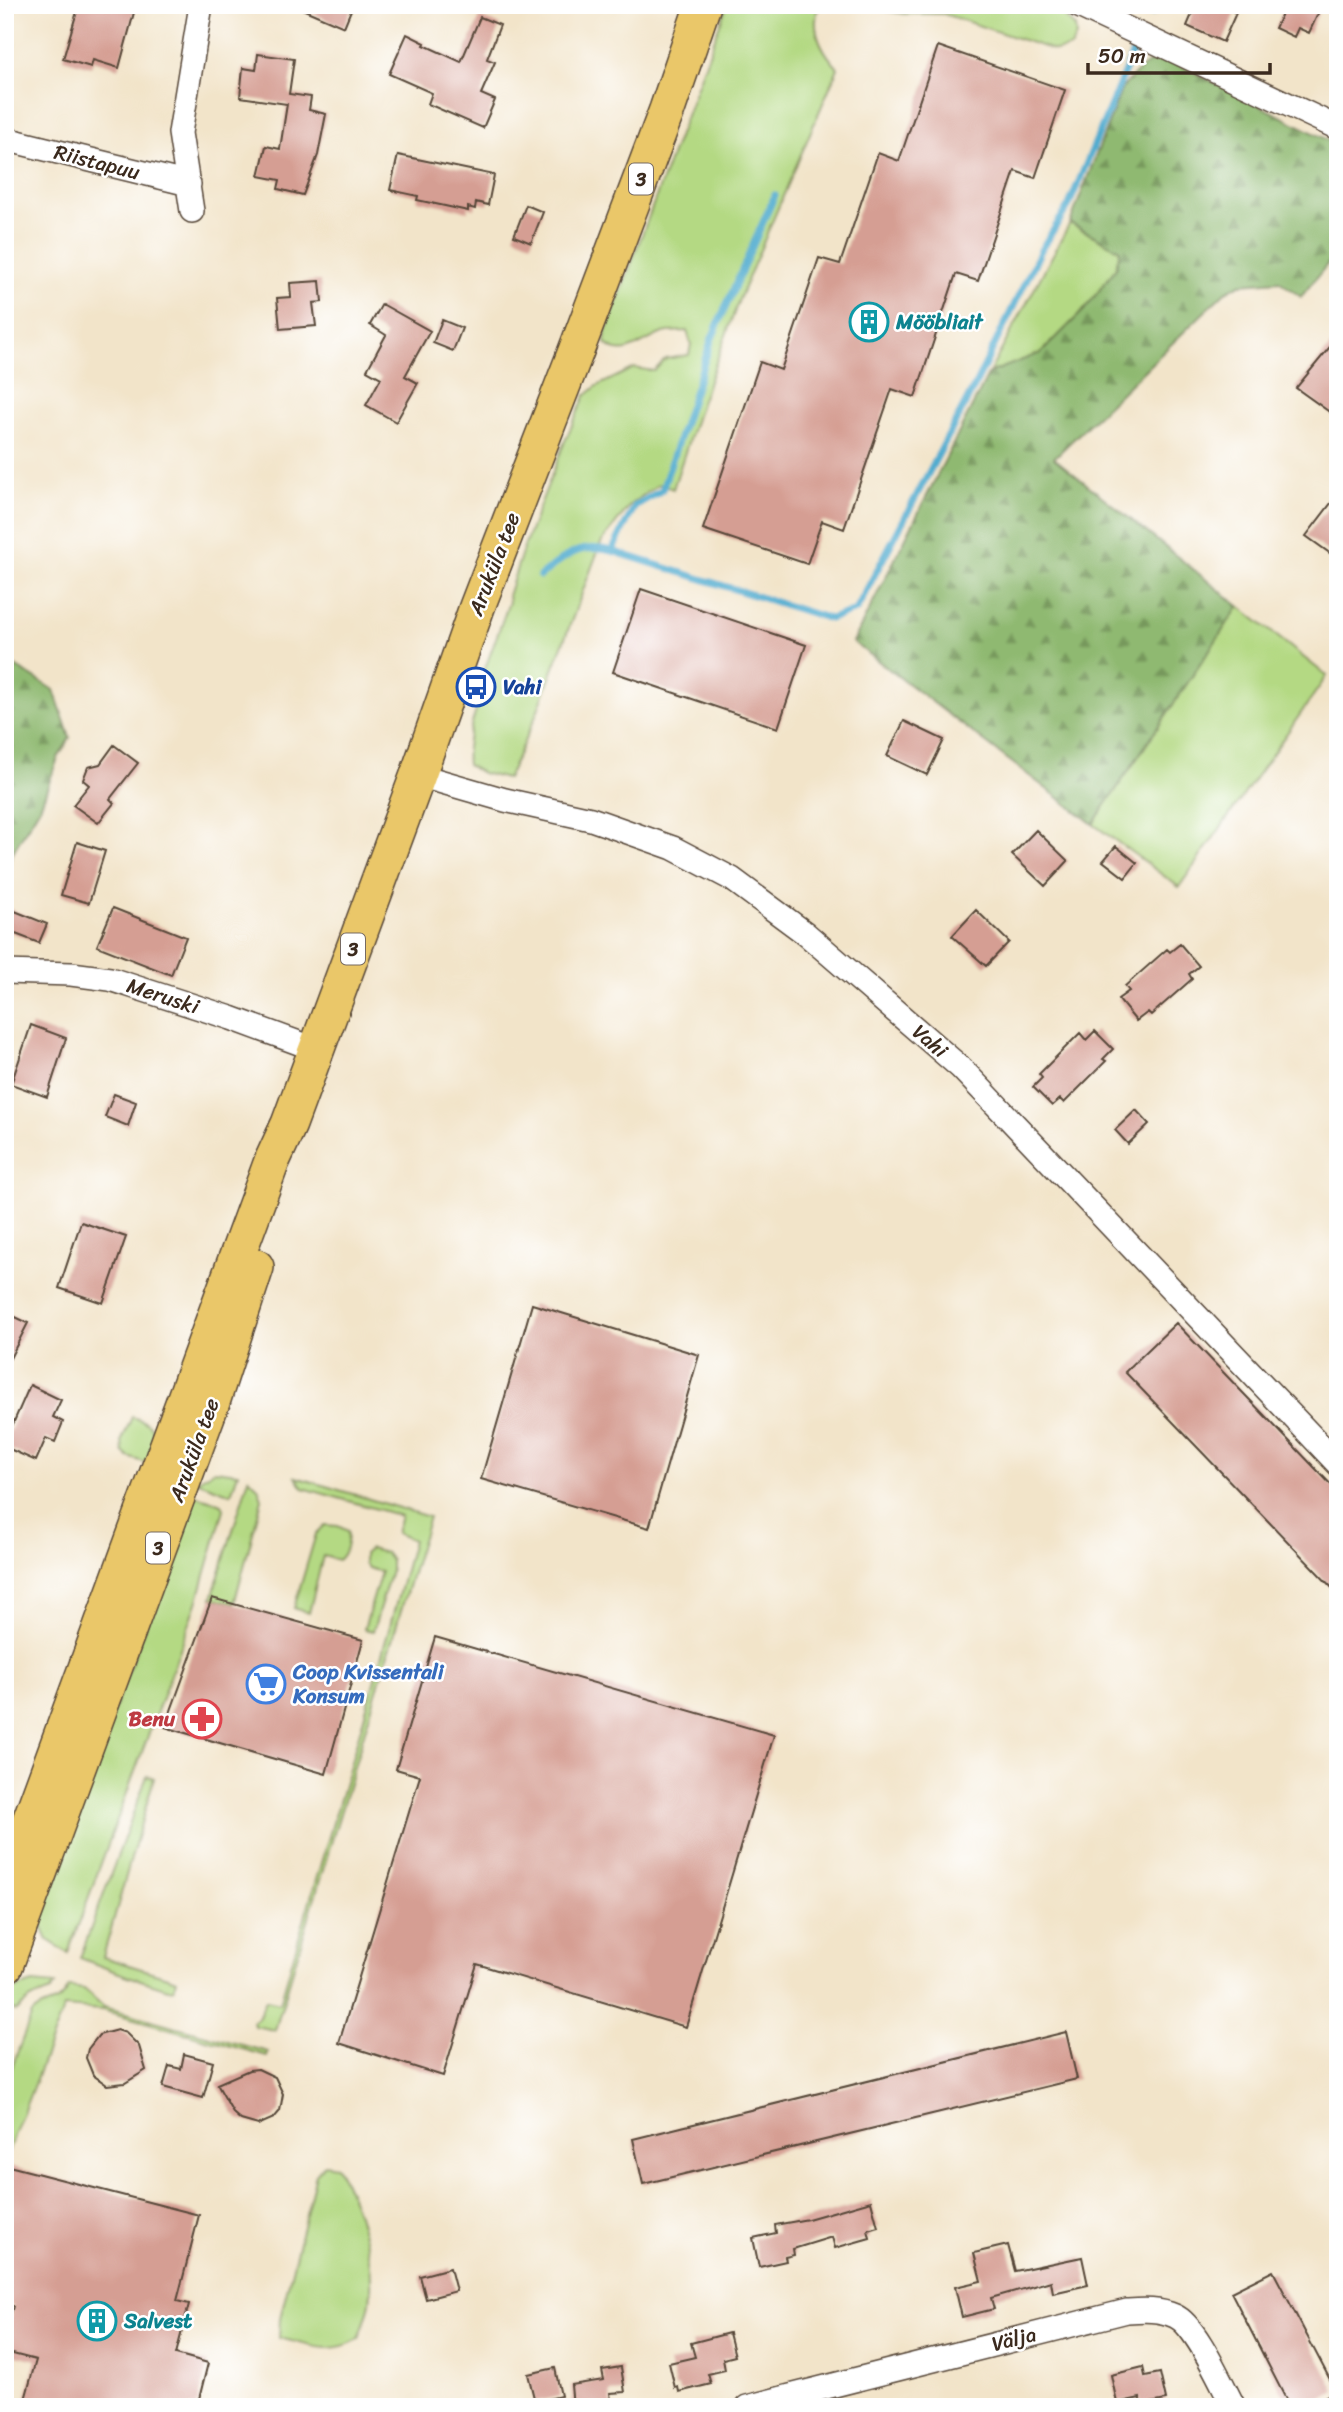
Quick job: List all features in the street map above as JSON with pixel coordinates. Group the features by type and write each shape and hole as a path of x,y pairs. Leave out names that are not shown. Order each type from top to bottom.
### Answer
{"highway":[{"name":"Aruküla tee","path":"5,1889 267,1173 289,1124 477,607 576,352 703,5"},
{"name":"Aruküla tee","path":"5,1966 212,1402 250,1289 280,1178 289,1124"}],"street":[{"path":"192,211 180,133 201,5"},
{"path":"1077,5 1338,128"},
{"name":"Riistapuu","path":"5,139 189,184"},
{"name":"Vahi","path":"418,775 505,800 591,819 673,848 732,879 805,933 961,1068 1338,1464"},
{"name":"Meruski","path":"5,972 71,974 110,979 231,1018 315,1049"},
{"name":"Välja","path":"747,2407 1127,2311 1158,2310 1179,2317 1195,2336 1234,2407"}],"green space":[{"path":"727,5 819,5 816,23 819,39 838,68 740,297 673,489 659,484 631,504 601,543 534,720 507,779 482,773 467,765 467,744 472,722 488,681 482,677 509,602 508,596 523,549 585,396 597,386 634,368 654,371 666,359 689,355 691,344 687,331 663,333 626,350 612,348 605,343 606,332"},
{"path":"1044,5 1064,16 1075,27 1076,36 1071,47 1056,51 944,14 906,14 853,6"},
{"path":"1157,58 1177,64 1338,145 1338,251 1301,297 1279,281 1240,284 1224,293 1054,458 1239,606 1093,824 853,642 989,373 1041,353 1085,309 1116,268 1120,250 1070,223 1122,88 1141,68"},
{"path":"1070,223 1120,250 1116,268 1085,309 1041,353 989,373"},
{"path":"1239,606 1327,676 1179,887 1093,824"},
{"path":"5,666 15,666 54,690 70,738 58,758 41,805 11,855 5,883"},
{"path":"132,1417 148,1424 154,1434 154,1447 149,1464 128,1457 123,1452 122,1440"},
{"path":"215,1470 238,1473 231,1494 196,1481"},
{"path":"296,1477 429,1517 275,2030 254,2026 253,2022 258,2018 266,2000 280,2003 413,1540 396,1533 401,1516 303,1488"},
{"path":"249,1478 258,1487 262,1499 234,1604 212,1598"},
{"path":"194,1495 222,1504 224,1509 197,1603 68,1953 48,1940 37,1916"},
{"path":"325,1525 338,1526 348,1531 347,1543 338,1560 323,1556 309,1613 294,1608 316,1534"},
{"path":"370,1549 386,1553 391,1561 391,1570 373,1631 364,1629 381,1572 364,1564 364,1554"},
{"path":"147,1776 154,1778 103,1957 177,1980 174,1988 168,1989 80,1958"},
{"path":"33,1983 55,1985 51,1991 32,1998 17,2011 5,2009 5,1998 12,1990"},
{"path":"69,1987 84,1989 104,2007 268,2052 267,2056 102,2010 64,2007 5,2159 5,2085 32,2014 61,1999"},
{"path":"324,2164 336,2166 358,2214 367,2250 371,2285 369,2307 359,2339 329,2348 279,2338 280,2318 316,2174"}],"building":[{"path":"79,5 136,5 119,68 93,60 91,67 63,59"},
{"path":"293,5 353,5 344,27"},
{"path":"1196,5 1220,5 1236,13 1223,42 1187,26"},
{"path":"1286,5 1322,5 1309,33 1298,28 1294,37 1275,28"},
{"path":"480,17 500,25 487,59 495,62 481,94 495,100 483,128 428,104 432,93 389,74 407,34 461,62"},
{"name":"Mööbliait","path":"938,46 1065,90 1035,178 1015,171 978,281 956,274 915,397 892,389 844,529 822,521 807,564 703,529 760,362 781,370 819,258 840,264 878,153 899,161"},
{"path":"258,54 294,59 289,94 311,97 309,110 326,114 318,155 303,195 278,189 280,180 259,176 266,146 280,149 287,104 240,97 243,68 256,70"},
{"path":"398,155 494,175 488,205 476,202 475,209 468,207 468,211 417,200 418,196 390,190"},
{"path":"526,205 543,212 531,243 514,236"},
{"path":"320,281 322,302 313,303 316,326 280,329 277,298 291,297 290,283"},
{"path":"382,304 430,331 405,376 418,383 396,422 366,405 381,378 367,370 386,335 370,325"},
{"path":"442,320 462,328 453,351 433,343"},
{"path":"1338,337 1338,418 1296,388"},
{"path":"1338,494 1338,559 1306,536"},
{"path":"641,589 806,645 778,728 613,672"},
{"path":"904,721 944,740 927,775 887,756"},
{"path":"114,745 138,763 110,799 114,803 98,823 73,805 89,785 83,780 88,767 100,764"},
{"path":"1036,830 1068,861 1045,886 1012,855"},
{"path":"77,842 105,851 89,903 61,895"},
{"path":"1116,846 1137,863 1125,878 1103,861"},
{"path":"5,907 47,924 39,943 5,930"},
{"path":"113,908 186,937 171,975 97,946"},
{"path":"976,910 1009,942 986,966 952,936"},
{"path":"1180,944 1199,966 1189,974 1192,979 1151,1015 1148,1012 1136,1021 1118,999 1129,991 1125,986 1167,949 1170,952"},
{"path":"31,1025 66,1038 47,1097 11,1084"},
{"path":"1095,1031 1113,1049 1103,1059 1106,1061 1064,1103 1060,1099 1052,1106 1033,1087 1042,1078 1039,1074 1080,1033 1086,1040"},
{"path":"114,1094 136,1102 128,1126 105,1117"},
{"path":"1136,1110 1149,1124 1128,1144 1115,1130"},
{"path":"81,1222 126,1237 103,1303 59,1288"},
{"path":"532,1304 699,1355 649,1528 481,1479"},
{"path":"5,1312 28,1323 5,1368"},
{"path":"1176,1323 1338,1492 1338,1594 1125,1372"},
{"path":"30,1385 61,1400 53,1417 63,1422 55,1442 46,1438 36,1461 5,1447"},
{"name":"Coop Kvissentali Konsum","path":"212,1598 363,1640 326,1774 165,1727"},
{"path":"435,1637 774,1735 686,2027 477,1964 443,2076 339,2043 420,1776 396,1769"},
{"path":"117,2030 126,2033 139,2046 146,2070 125,2083 107,2085 93,2075 86,2058 88,2049 99,2035"},
{"path":"1066,2032 1077,2079 643,2184 633,2139"},
{"path":"184,2054 213,2062 203,2098 163,2087 169,2066 181,2069"},
{"path":"258,2069 275,2077 283,2094 280,2111 274,2118 258,2125 241,2120 234,2114 217,2084 249,2070"},
{"path":"5,2165 199,2215 177,2301 189,2304 176,2354 208,2363 197,2407 23,2407 36,2360 5,2352 5,2337 13,2306 5,2304"},
{"path":"871,2201 878,2227 868,2230 870,2238 835,2248 832,2237 793,2249 794,2255 785,2257 786,2261 759,2267 753,2238 776,2233 775,2225 808,2219"},
{"path":"1008,2245 1015,2271 1082,2257 1088,2285 1053,2293 1051,2281 991,2298 994,2309 962,2317 955,2287 981,2281 974,2253"},
{"path":"450,2268 456,2291 426,2299 420,2276"},
{"path":"1273,2271 1336,2391 1306,2407 1290,2407 1231,2292"},
{"path":"729,2333 735,2356 723,2359 725,2370 708,2374 711,2384 679,2392 678,2387 675,2388 669,2363 695,2357 691,2343"},
{"path":"621,2367 625,2392 610,2393 612,2407 573,2407 571,2385 604,2380 602,2370"},
{"path":"1143,2367 1145,2376 1160,2373 1166,2400 1141,2405 1140,2398 1117,2403 1111,2375"},
{"path":"555,2368 561,2396 535,2402 528,2374"}],"waterway":[{"path":"1152,13 1154,5"},
{"path":"540,576 573,553 590,548 600,549 830,619 856,610 974,387 1042,248 1069,205 1133,52"},
{"path":"612,551 635,506 662,490 712,338 775,195"}],"place":[{"name":"Mööbliait","path":"869,322"},
{"name":"Vahi","path":"476,687"},
{"name":"Coop Kvissentali Konsum","path":"266,1684"},
{"name":"Benu","path":"202,1719"},
{"name":"Salvest","path":"97,2321"}]}
